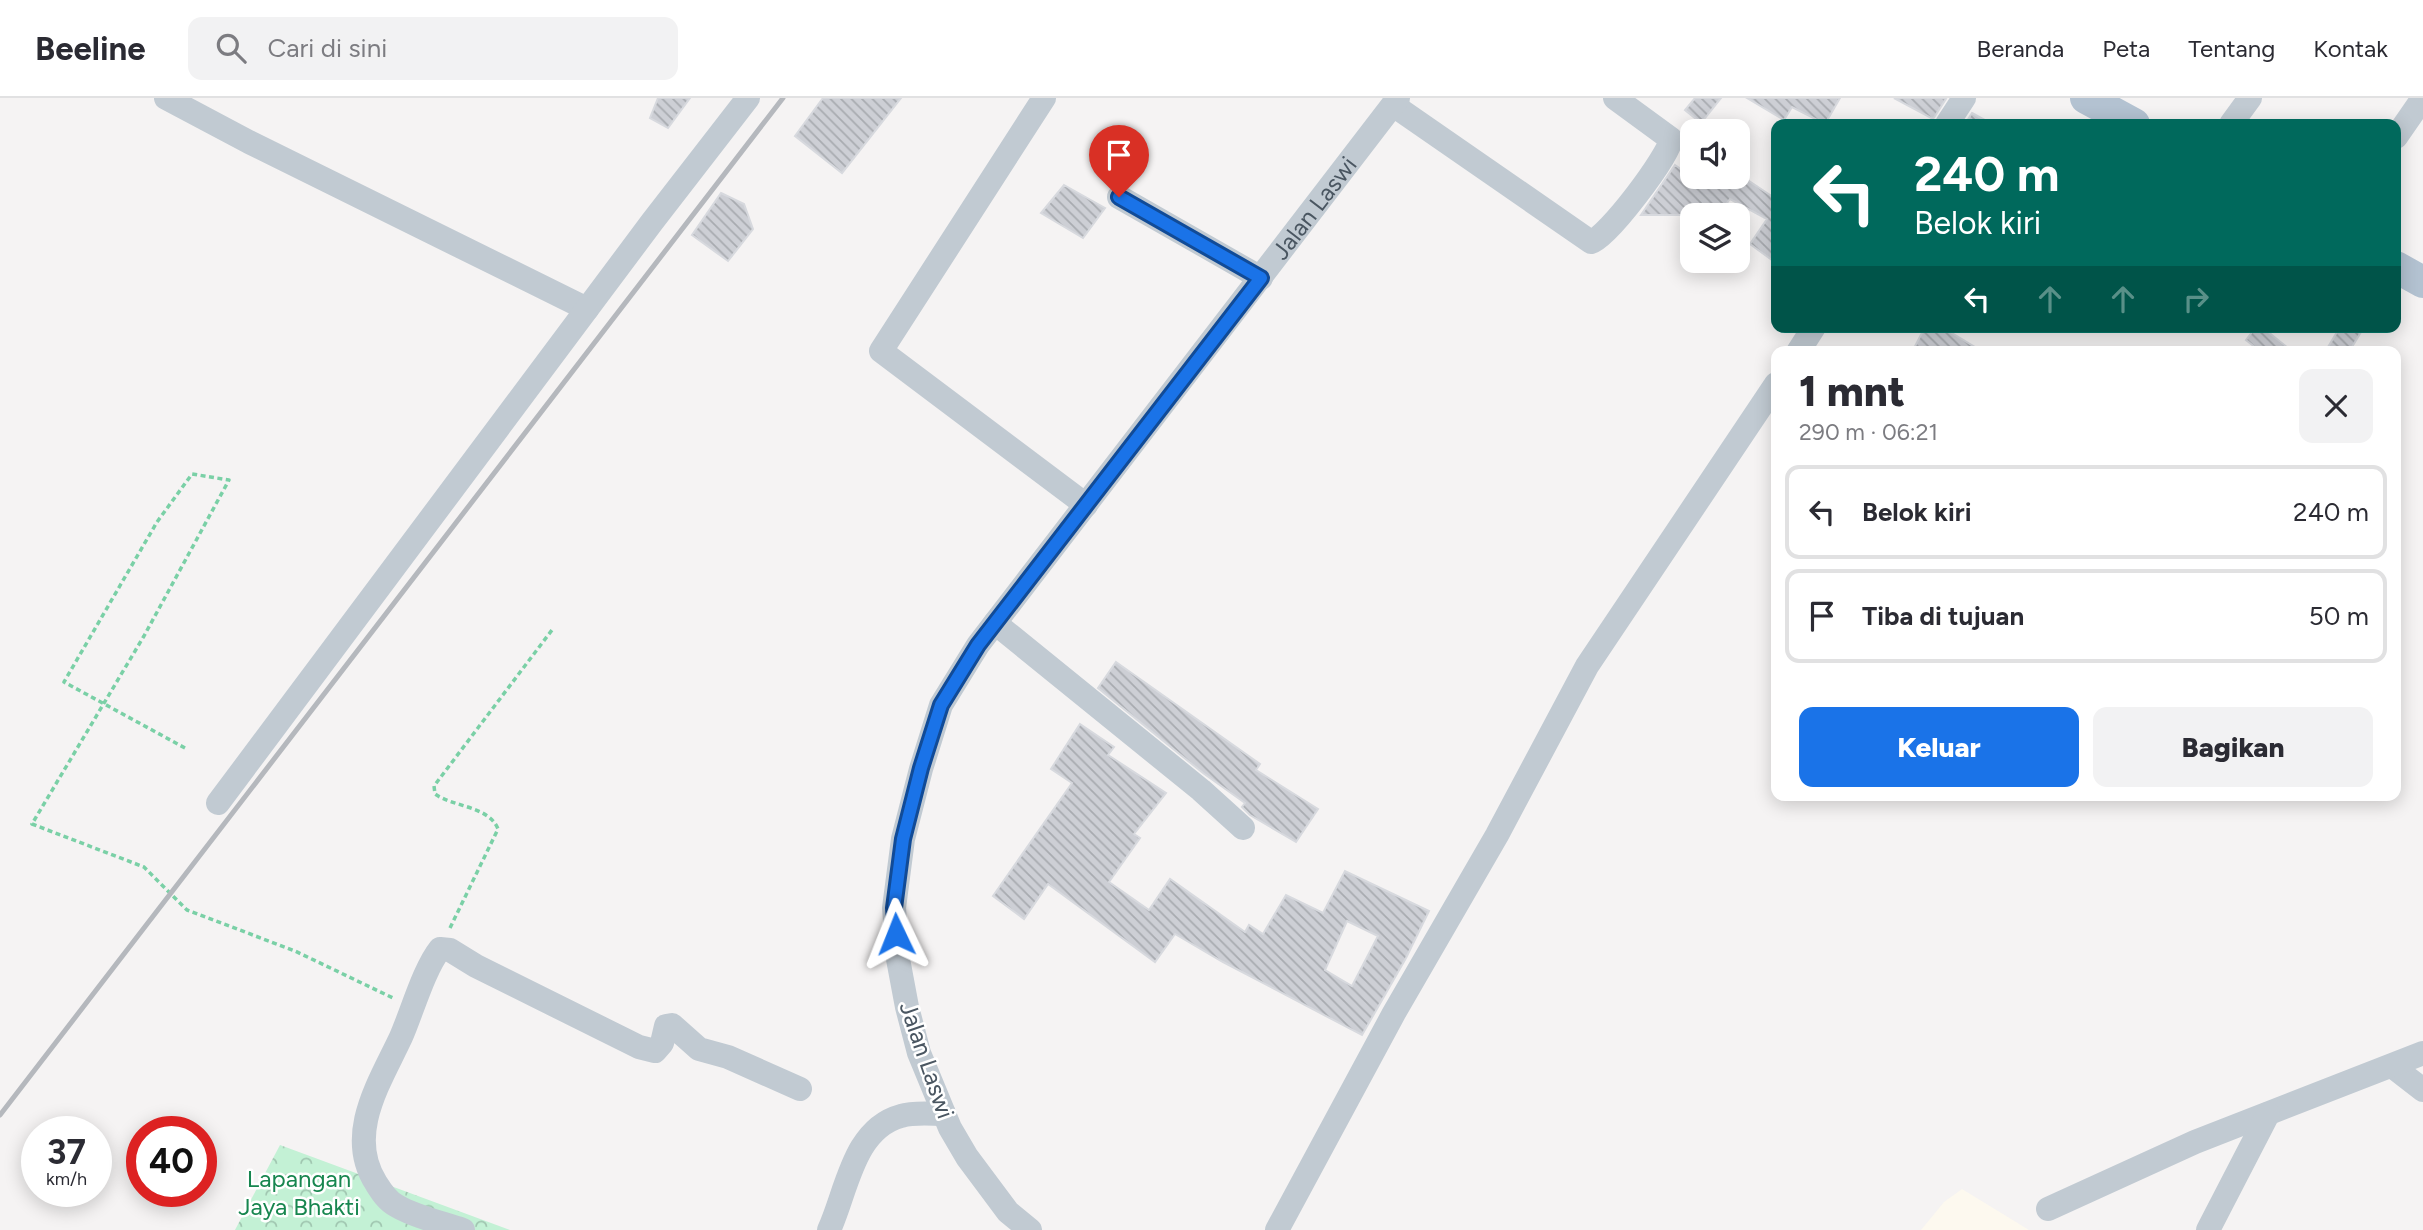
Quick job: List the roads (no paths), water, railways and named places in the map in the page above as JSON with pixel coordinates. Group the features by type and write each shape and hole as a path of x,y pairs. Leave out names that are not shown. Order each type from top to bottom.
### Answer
{"main road":[{"path":"2088,99 2125,119"},
{"path":"2401,270 2423,282"}],"street":[{"path":"166,98 249,142 587,309"},
{"path":"218,803 748,98"},
{"path":"1044,98 881,351 1086,505"},
{"path":"1396,101 1591,242 1597,241 1612,226 1670,146 1671,139 1615,98"},
{"path":"1950,119 1964,98"},
{"path":"2235,119 2250,98"},
{"path":"2401,130 2423,98"},
{"name":"Jalan Laswi","path":"1030,1230 1008,1212 975,1168 950,1128 919,1053 898,959 894,908 903,839 941,705 978,645 1396,101"},
{"path":"1119,197 1261,278"},
{"path":"1278,1230 1394,1013 1497,835 1587,666 1771,391"},
{"path":"995,623 1201,790 1243,828"},
{"path":"463,1230 396,1206 383,1194 368,1170 362,1136 368,1108 433,958 440,949 450,950 476,966 639,1047 655,1051 662,1043 666,1027 672,1025 699,1049 728,1057 800,1089"},
{"path":"2048,1209 2195,1142 2423,1054"},
{"path":"2392,1066 2423,1090"},
{"path":"829,1230 856,1157 867,1139 883,1124 902,1116 944,1114"},
{"path":"2208,1230 2268,1114"}],"railway":[{"path":"0,1115 783,98"}],"park label":[{"name":"Lapangan Jaya Bhakti","path":"299,1192"}]}
